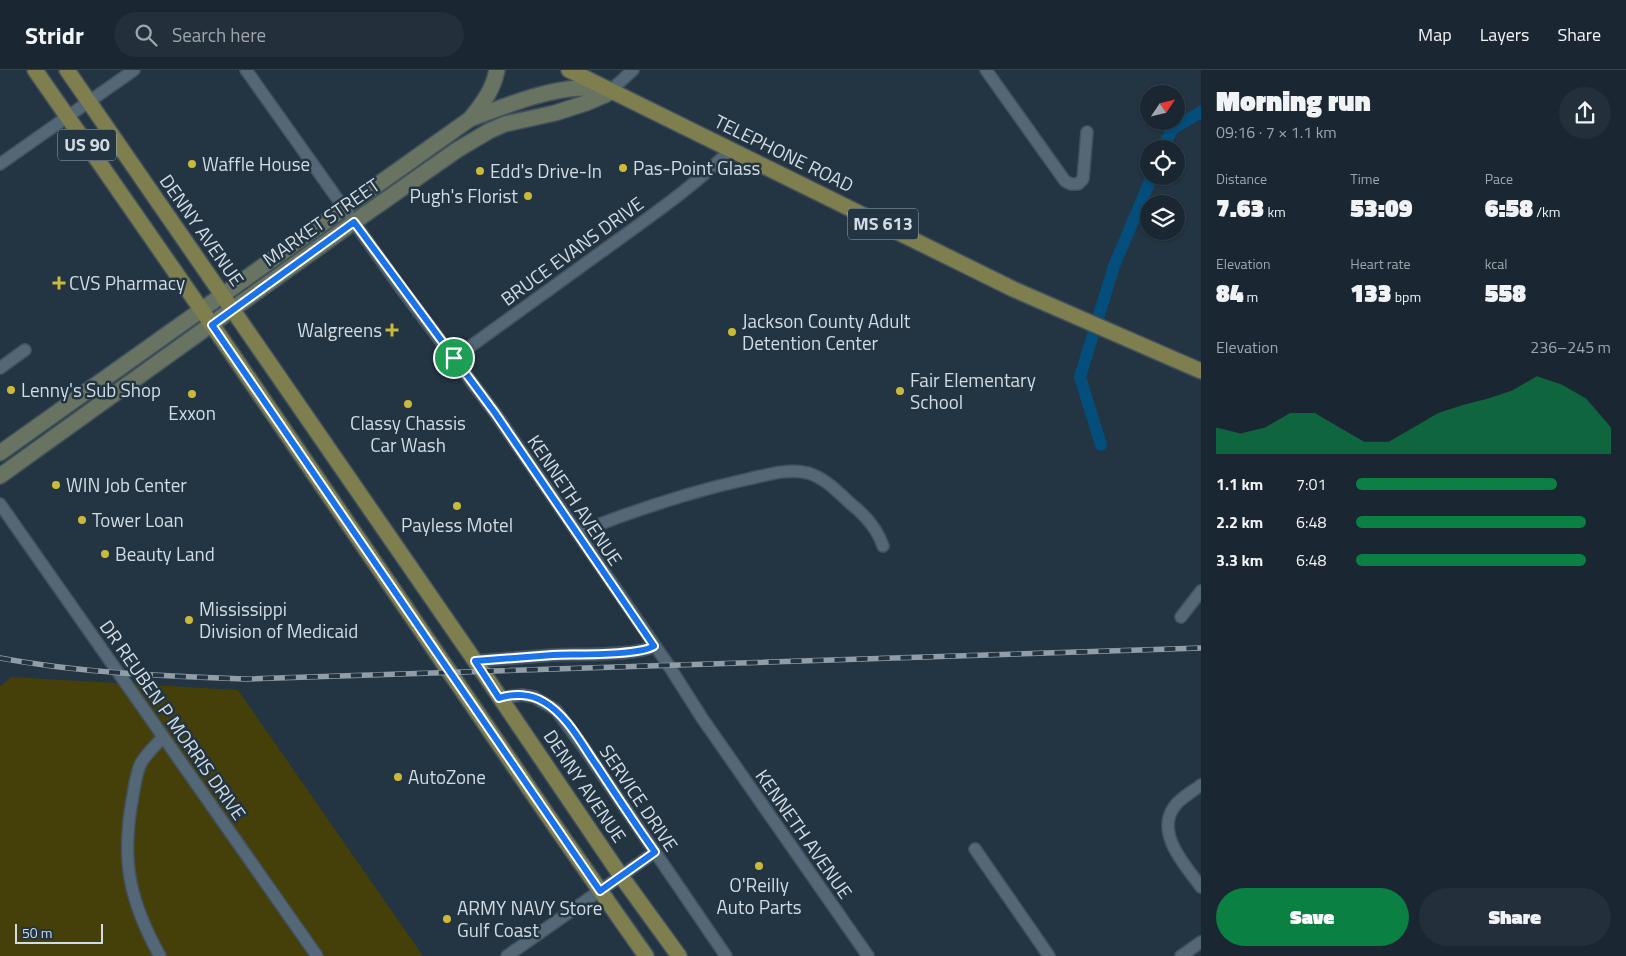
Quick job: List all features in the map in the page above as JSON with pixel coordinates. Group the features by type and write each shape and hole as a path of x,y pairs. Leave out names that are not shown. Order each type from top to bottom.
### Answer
{"main road":[{"name":"US 90","path":"35,70 646,956"},
{"name":"DENNY AVENUE","path":"67,70 679,956"},
{"path":"470,119 486,100 495,81 497,70"},
{"name":"TELEPHONE ROAD","path":"569,70 1013,289 1201,371"},
{"name":"MARKET STREET","path":"0,453 470,119 552,92 579,88 610,91"},
{"name":"MARKET STREET","path":"0,476 457,150 488,131 505,124 586,104 610,91"}],"street":[{"path":"0,164 134,70"},
{"name":"KENNETH AVENUE","path":"246,70 354,222 495,413 868,956"},
{"name":"MARKET STREET","path":"610,91 633,70"},
{"path":"986,70 1065,181 1071,184 1078,184 1083,179 1087,132"},
{"name":"BRUCE EVANS DRIVE","path":"454,358 675,198 714,167 731,149"},
{"path":"0,368 25,350"},
{"path":"576,533 628,513 680,497 733,482 794,471 816,476 828,483 866,518 876,530 882,546"},
{"name":"DR REUBEN P MORRIS DRIVE","path":"0,504 317,956"},
{"path":"1181,617 1201,591"},
{"path":"475,661 622,652 649,649 654,646"},
{"name":"SERVICE DRIVE","path":"499,698 528,696 544,702 556,710 726,956"},
{"path":"160,956 146,930 134,896 128,866 127,828 140,764 163,737"},
{"path":"1201,785 1185,796 1174,807 1168,819 1171,842 1177,854 1201,887"},
{"path":"975,850 1050,956"},
{"path":"507,956 655,852"},
{"path":"1181,956 1201,942"}],"shaded area":[{"path":"12,677 238,690 423,956 0,956 0,686"}],"waterway":[{"path":"1167,140 1172,129 1201,112"},
{"path":"1101,445 1080,377 1114,266 1148,185"}],"railway":[{"path":"0,658 91,670 245,679 1201,648"}],"place":[{"name":"Waffle House","path":"192,164"},
{"name":"Pas-Point Glass","path":"623,168"},
{"name":"Edd's Drive-In","path":"480,171"},
{"name":"Pugh's Florist","path":"528,196"},
{"name":"CVS Pharmacy","path":"59,283"},
{"name":"Walgreens","path":"392,330"},
{"name":"Jackson County Adult Detention Center","path":"732,332"},
{"name":"Lenny's Sub Shop","path":"11,390"},
{"name":"Fair Elementary School","path":"900,391"},
{"name":"Exxon","path":"192,394"},
{"name":"Classy Chassis Car Wash","path":"408,404"},
{"name":"WIN Job Center","path":"56,485"},
{"name":"Payless Motel","path":"457,506"},
{"name":"Tower Loan","path":"82,520"},
{"name":"Beauty Land","path":"105,554"},
{"name":"Mississippi Division of Medicaid","path":"189,620"},
{"name":"AutoZone","path":"398,777"},
{"name":"O'Reilly Auto Parts","path":"759,866"},
{"name":"ARMY NAVY Store Gulf Coast","path":"447,919"}],"route":[{"path":"354,222 454,358 495,413 654,646 649,649 622,652 475,661 499,698 522,695 544,702 556,710 655,852 600,891 212,325 354,222"}]}
